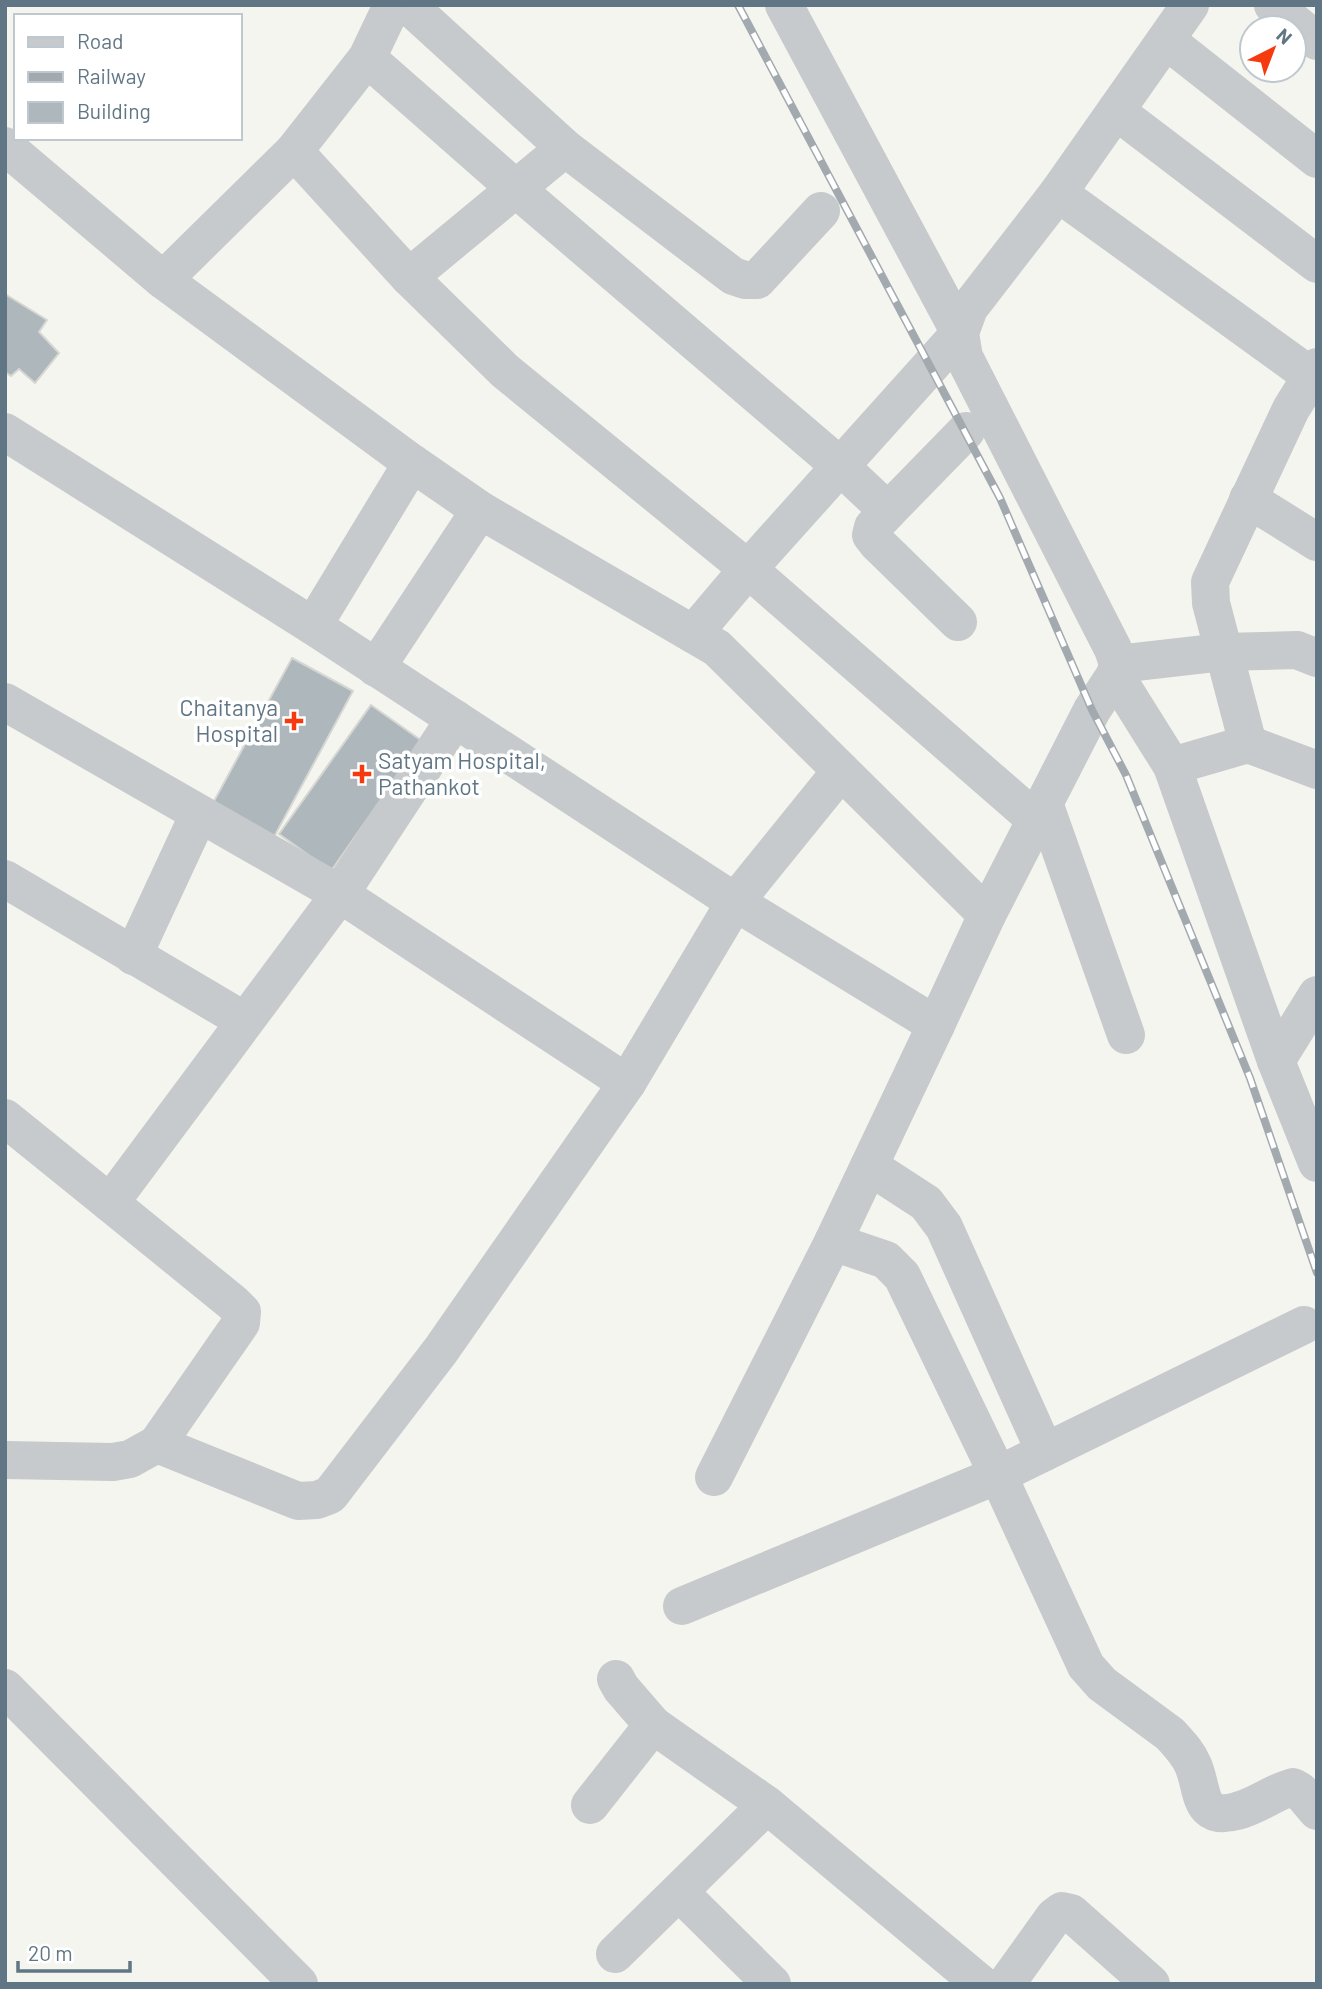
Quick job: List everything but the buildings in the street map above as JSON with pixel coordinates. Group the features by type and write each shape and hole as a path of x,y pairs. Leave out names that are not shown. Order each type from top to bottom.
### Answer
{"street":[{"path":"784,5 960,333 964,358 1113,649 1116,670 1172,766 1276,1061 1317,1163"},
{"path":"693,634 960,333 969,308 1058,193 1190,5"},
{"path":"1273,5 1317,41"},
{"path":"163,280 294,151 367,58 393,7 565,148 733,276 757,280 821,211"},
{"path":"1166,40 1317,159"},
{"path":"367,58 841,466 888,511"},
{"path":"1116,111 1317,264"},
{"path":"5,146 163,280 412,463 480,510 717,648 987,915"},
{"path":"410,277 565,148"},
{"path":"294,151 410,277 505,371 1040,812 1126,1035"},
{"path":"1058,193 1314,372 1304,416 1248,499 1210,582 1211,603 1248,744"},
{"path":"958,622 871,535 873,527 966,431"},
{"path":"5,432 313,626 735,902 936,1025"},
{"path":"313,626 412,463"},
{"path":"1248,499 1317,542"},
{"path":"376,668 480,510"},
{"path":"714,1477 833,1242 987,915 1092,709 1116,670 1223,652 1297,650 1317,658"},
{"path":"5,702 340,894 627,1083"},
{"path":"110,1203 340,894 454,719"},
{"path":"1172,766 1248,744 1317,769"},
{"path":"157,1444 298,1501 317,1500 330,1494 441,1350 627,1083 735,902 841,771"},
{"path":"133,956 199,814"},
{"path":"5,879 246,1021"},
{"path":"1276,1061 1317,995"},
{"path":"5,1118 242,1312 241,1323 157,1444 130,1459 113,1462 5,1460"},
{"path":"869,1166 926,1203 944,1227 1045,1452"},
{"path":"833,1242 886,1260 902,1276 1086,1666 1102,1684 1180,1744 1194,1766 1201,1798 1208,1809 1214,1812 1237,1811 1293,1787 1300,1791 1317,1811"},
{"path":"682,1606 998,1475 1304,1325"},
{"path":"616,1679 621,1689 653,1725 767,1805 981,1984"},
{"path":"5,1688 299,1984"},
{"path":"590,1805 653,1725"},
{"path":"615,1954 767,1805"},
{"path":"679,1892 772,1984"},
{"path":"1006,1984 1054,1917 1062,1911 1071,1913 1151,1984"}],"railway":[{"path":"738,5 1000,498 1092,710 1126,775 1250,1078 1317,1273"}],"place":[{"name":"Chaitanya Hospital","path":"294,721"},
{"name":"Satyam Hospital, Pathankot","path":"362,774"}]}
